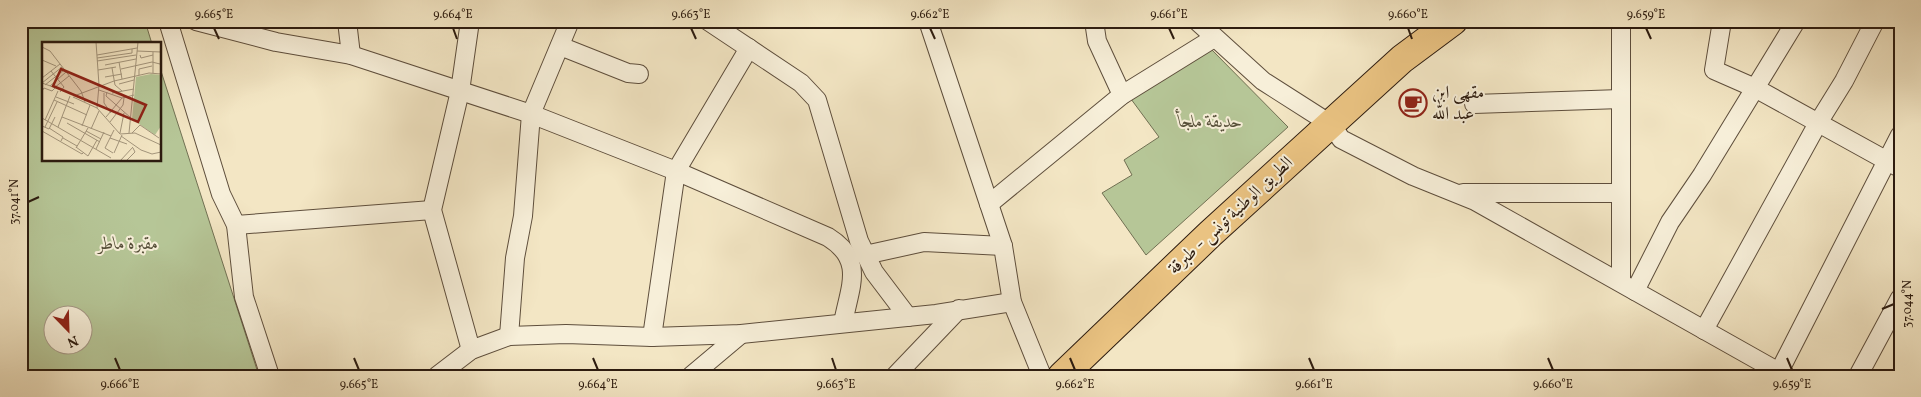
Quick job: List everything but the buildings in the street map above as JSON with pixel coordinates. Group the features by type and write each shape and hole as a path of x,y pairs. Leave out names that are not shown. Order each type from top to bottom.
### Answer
{"main road":[{"name":"الطريق الوطنية تونس - طبرقة","path":"1402,59 1421,21"},
{"name":"الطريق الوطنية تونس - طبرقة","path":"1062,376 1210,234 1332,125 1402,59 1453,21"}],"street":[{"path":"168,21 221,194 236,225 244,298 270,376"},
{"path":"196,21 276,42 351,55 531,114 676,171 856,248 924,242 1003,246"},
{"path":"347,21 351,55"},
{"path":"470,21 460,92 432,210 471,350"},
{"path":"509,336 515,258 523,216 531,114 570,21"},
{"path":"708,21 730,28 749,48 808,88 817,100 856,248 908,317"},
{"path":"928,21 956,110 1003,246 1012,302 1042,376"},
{"path":"1094,21 1097,41 1122,95"},
{"path":"1196,21 1263,80 1332,125 1341,139 1413,176 1475,201 1782,374 1894,165 1900,135"},
{"path":"1621,21 1620,193 1628,286"},
{"path":"1722,21 1714,70 1755,88 1894,165"},
{"path":"1628,286 1796,21"},
{"path":"1704,330 1818,123 1844,81 1874,21"},
{"path":"989,204 1122,95 1214,38"},
{"path":"560,46 628,73 639,74"},
{"path":"652,337 676,171 749,48"},
{"path":"1474,104 1621,99"},
{"path":"1456,193 1620,193"},
{"path":"236,225 432,210"},
{"path":"843,323 852,268 849,255 856,248"},
{"path":"1858,376 1900,298"},
{"path":"437,376 471,350 509,336 566,334 652,337 741,334 908,317 1012,302"},
{"path":"895,376 959,309"},
{"path":"691,376 741,334"}],"green space":[{"name":"مقبرة ماطر","path":"21,21 145,21 151,42 42,42 42,161 161,161 161,71 259,376 21,376"},
{"name":"حديقة ملجأ","path":"1211,49 1288,127 1146,255 1102,193 1132,175 1124,160 1159,137 1131,99"}],"place":[{"name":"مقهى ابن عبد الله","path":"1413,103"}]}
